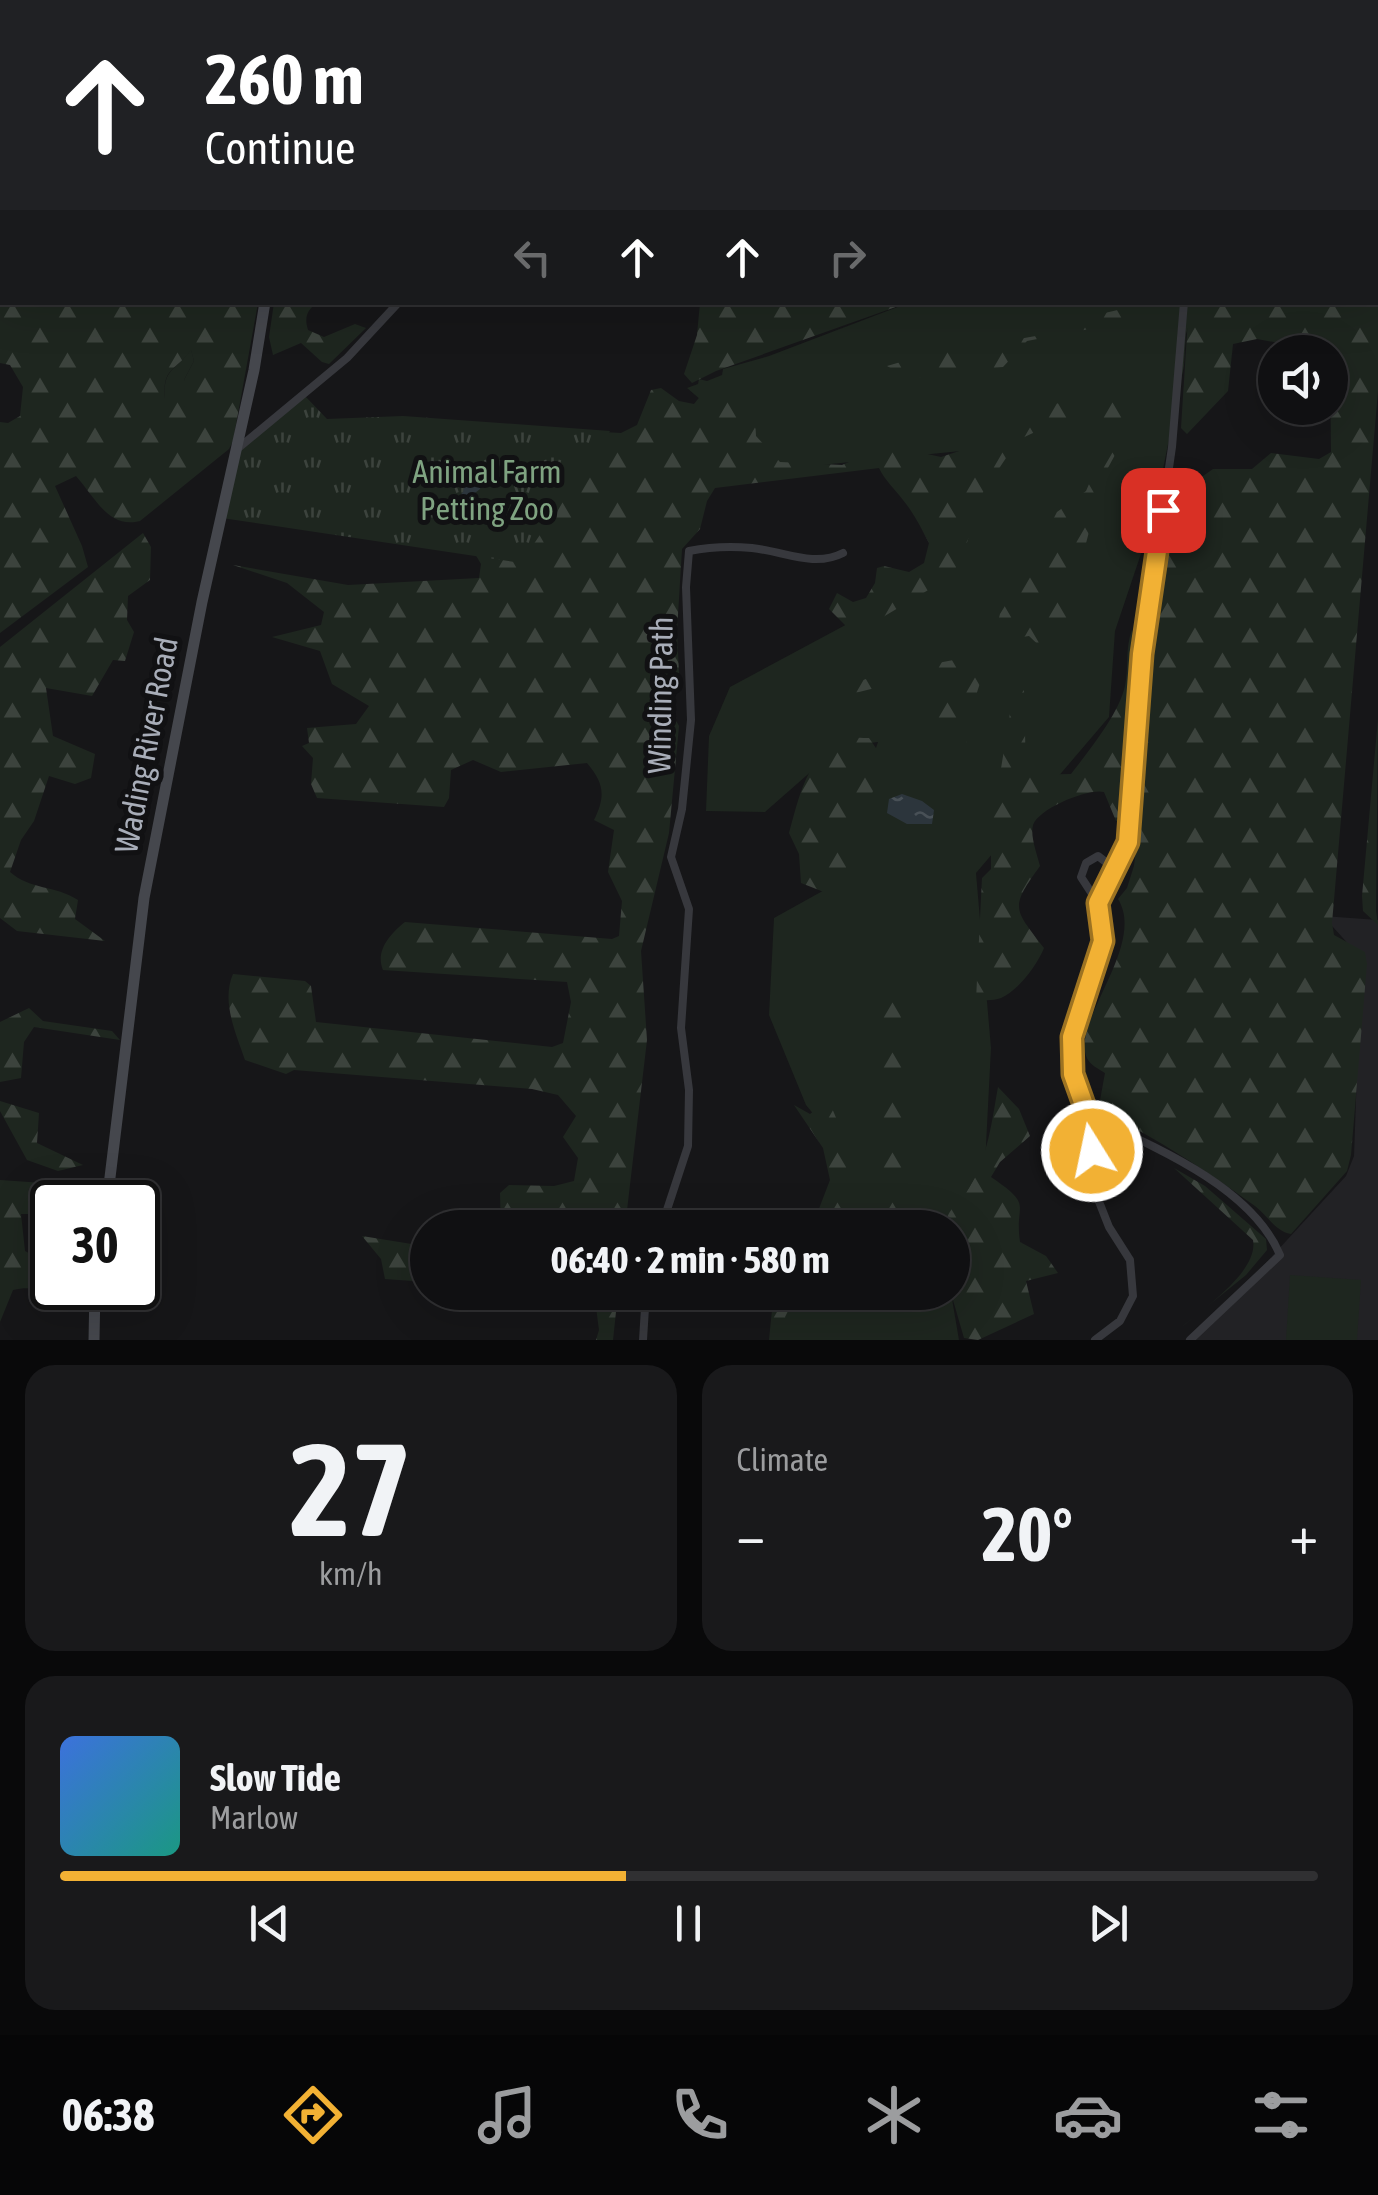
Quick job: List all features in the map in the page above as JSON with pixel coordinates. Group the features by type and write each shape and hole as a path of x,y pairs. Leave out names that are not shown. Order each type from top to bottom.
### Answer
{"main road":[{"name":"Wading River Road","path":"110,1180 144,898 265,305"},
{"path":"94,1310 94,1340"}],"street":[{"path":"236,450 348,358 395,305"},
{"path":"1098,903 1128,842 1142,654 1172,447 1184,305"},
{"name":"Winding Path","path":"667,1210 688,1146 688,1090 681,1028 689,909 671,857 682,808 691,720 686,587 689,551 751,548 827,561 843,552"},
{"path":"1095,1340 1120,1321 1134,1296 1130,1260 1109,1227 1096,1194 1088,1116 1073,1074 1072,1037 1103,941 1098,903 1080,876 1086,863 1098,856 1116,870"},
{"path":"1088,1116 1146,1143 1228,1191 1270,1232 1280,1255 1190,1340"},
{"path":"643,1340 645,1310"}],"shaded area":[{"path":"1323,916 1378,920 1378,1340 1195,1340 1346,1176 1354,1156 1361,958"}],"green space":[{"path":"0,305 258,305 229,449 140,521 111,516 76,476 55,486 88,567 0,633 0,422 8,423 20,416 23,387 10,365 0,363","holes":["191,350 194,361 184,380 198,395 213,395 206,410 212,422 184,406 181,400 165,399 171,371"]},
{"path":"274,305 315,305 307,314 308,330 324,337 355,324 366,328 329,364 301,343 273,355 269,337"},
{"path":"700,305 901,305 692,383 684,374 697,335"},
{"path":"903,305 1195,305 1186,334 1184,366 1153,518 1115,631 1109,717 976,873 991,1048 985,1165 961,1210 837,1210 843,1150 806,1105 769,1015 774,918 828,888 878,742 839,747 765,812 706,811 709,736 730,687 948,570 981,449 781,469 687,388 698,384 699,379 707,381 722,375 723,369 769,356"},
{"path":"1143,305 1115,324 1027,341 1003,367 909,379 887,366 1075,329 1096,315"},
{"path":"1189,305 1378,305 1378,391 1332,923 1334,935 1365,952 1367,964 1351,1155 1347,1171 1291,1234 1280,1230 1255,1206 1200,1167 1103,1112 1099,1106 1105,1073 1088,1060 1085,1043 1123,938 1124,918 1118,899 1127,888 1134,866 1171,489 1177,483 1196,481 1213,469 1252,469 1271,453 1319,459 1331,452 1331,425 1348,425 1348,335 1258,335 1258,339 1233,344 1228,391 1187,434 1181,428"},
{"path":"191,349 194,361 184,380 213,395 213,424 165,400 168,375"},
{"path":"661,388 679,401 694,404 702,394 754,399 756,436 780,462 842,465 884,447 941,457 1008,435 1023,417 1053,404 1133,393 1139,407 1130,422 1084,416 1050,425 1018,440 982,494 961,562 945,580 873,623 849,629 829,609 837,593 853,602 866,598 875,583 877,568 909,572 924,563 929,543 911,510 879,468 715,488 707,501 700,529 682,549 677,631 679,673 668,689 666,702 679,726 669,833 641,951 647,1040 627,1210 500,1210 500,1193 509,1185 554,1186 574,1181 578,1158 563,1137 576,1116 558,1095 532,1089 294,1070 286,1074 245,1060 231,1017 230,985 233,974 305,981 311,986 316,1022 552,1047 563,1043 571,1002 567,982 383,970 381,956 389,937 405,922 612,939 619,936 622,901 608,872 614,830 594,820 602,797 600,783 587,763 501,772 473,760 451,770 449,798 444,807 317,798 311,784 313,758 302,746 309,743 307,728 356,724 369,706 332,684 320,651 272,637 321,625 324,612 287,583 233,565 348,585 479,578 481,564 471,547 566,430 621,433 637,425 651,390"},
{"name":"Animal Farm Petting Zoo","path":"305,396 327,419 403,416 610,431 521,563 222,518 236,451"},
{"path":"1122,442 1103,477 1056,651 1046,652 1029,636 1000,650 982,678 966,744 957,749 914,714 930,705 938,684 923,676 807,705 832,691 880,674 979,652 994,636 1000,614 1057,512 1086,491 1104,450"},
{"path":"143,533 151,547 150,580 128,596 127,620 134,632 125,661 113,660 92,696 46,688 53,736 95,754 91,778 75,784 49,776 34,821 21,840 10,872 26,882 78,900 75,919 105,941 17,931 0,918 0,647"},
{"path":"1132,630 1136,645 1121,822 1116,821 1104,792 1065,801 1037,819 1032,834 1040,866 1023,891 1019,908 1044,948 1014,990 998,999 976,1000 982,878 991,869 991,830 1011,707 1024,690 1026,775 1071,774 1122,697"},
{"path":"1378,719 1378,925 1363,911 1362,896"},
{"path":"869,738 880,754 880,771 840,885 829,894 801,883 799,854 789,833 806,778 822,754 845,739"},
{"path":"883,994 896,995 908,1048 912,1137 902,1150 915,1210 885,1210 881,1127"},
{"path":"29,1008 43,1021 112,1031 120,1040 34,1027 24,1042 21,1078 0,1082 0,1022"},
{"path":"998,1087 1019,1109 1030,1136 1000,1162 991,1177 1018,1200 1020,1242 1046,1256 1058,1273 1026,1281 1034,1314 978,1340 964,1338 956,1310 970,1310 970,1210 952,1210 969,1188 988,1139"},
{"path":"828,1100 836,1117 845,1148 844,1210 819,1210 830,1180 823,1148 794,1105 810,1114"},
{"path":"0,1101 39,1113 37,1143 83,1165 58,1171 27,1160 0,1111"},
{"path":"1174,1168 1205,1186 1266,1239 1267,1250 1246,1275 1205,1308 1248,1264 1253,1240"},
{"path":"0,1180 30,1182 30,1214 21,1214 25,1251 30,1254 30,1288 13,1290 0,1322"},
{"path":"362,1236 410,1244 410,1281 385,1279 381,1259"},
{"path":"1290,1275 1361,1280 1357,1340 1286,1340"},
{"path":"596,1310 616,1310 613,1340 596,1340"},
{"path":"772,1310 788,1310 785,1317 792,1340 769,1340"},
{"path":"783,1310 954,1310 959,1340 772,1340"}],"water":[{"path":"467,478 481,481 480,489 471,496 467,508 456,511 454,502 463,492"},
{"path":"902,794 934,810 932,824 907,824 887,813 889,799"}],"route":[{"path":"1092,1151 1088,1116 1073,1074 1072,1037 1103,941 1098,903 1128,842 1142,654 1163,510"}]}
